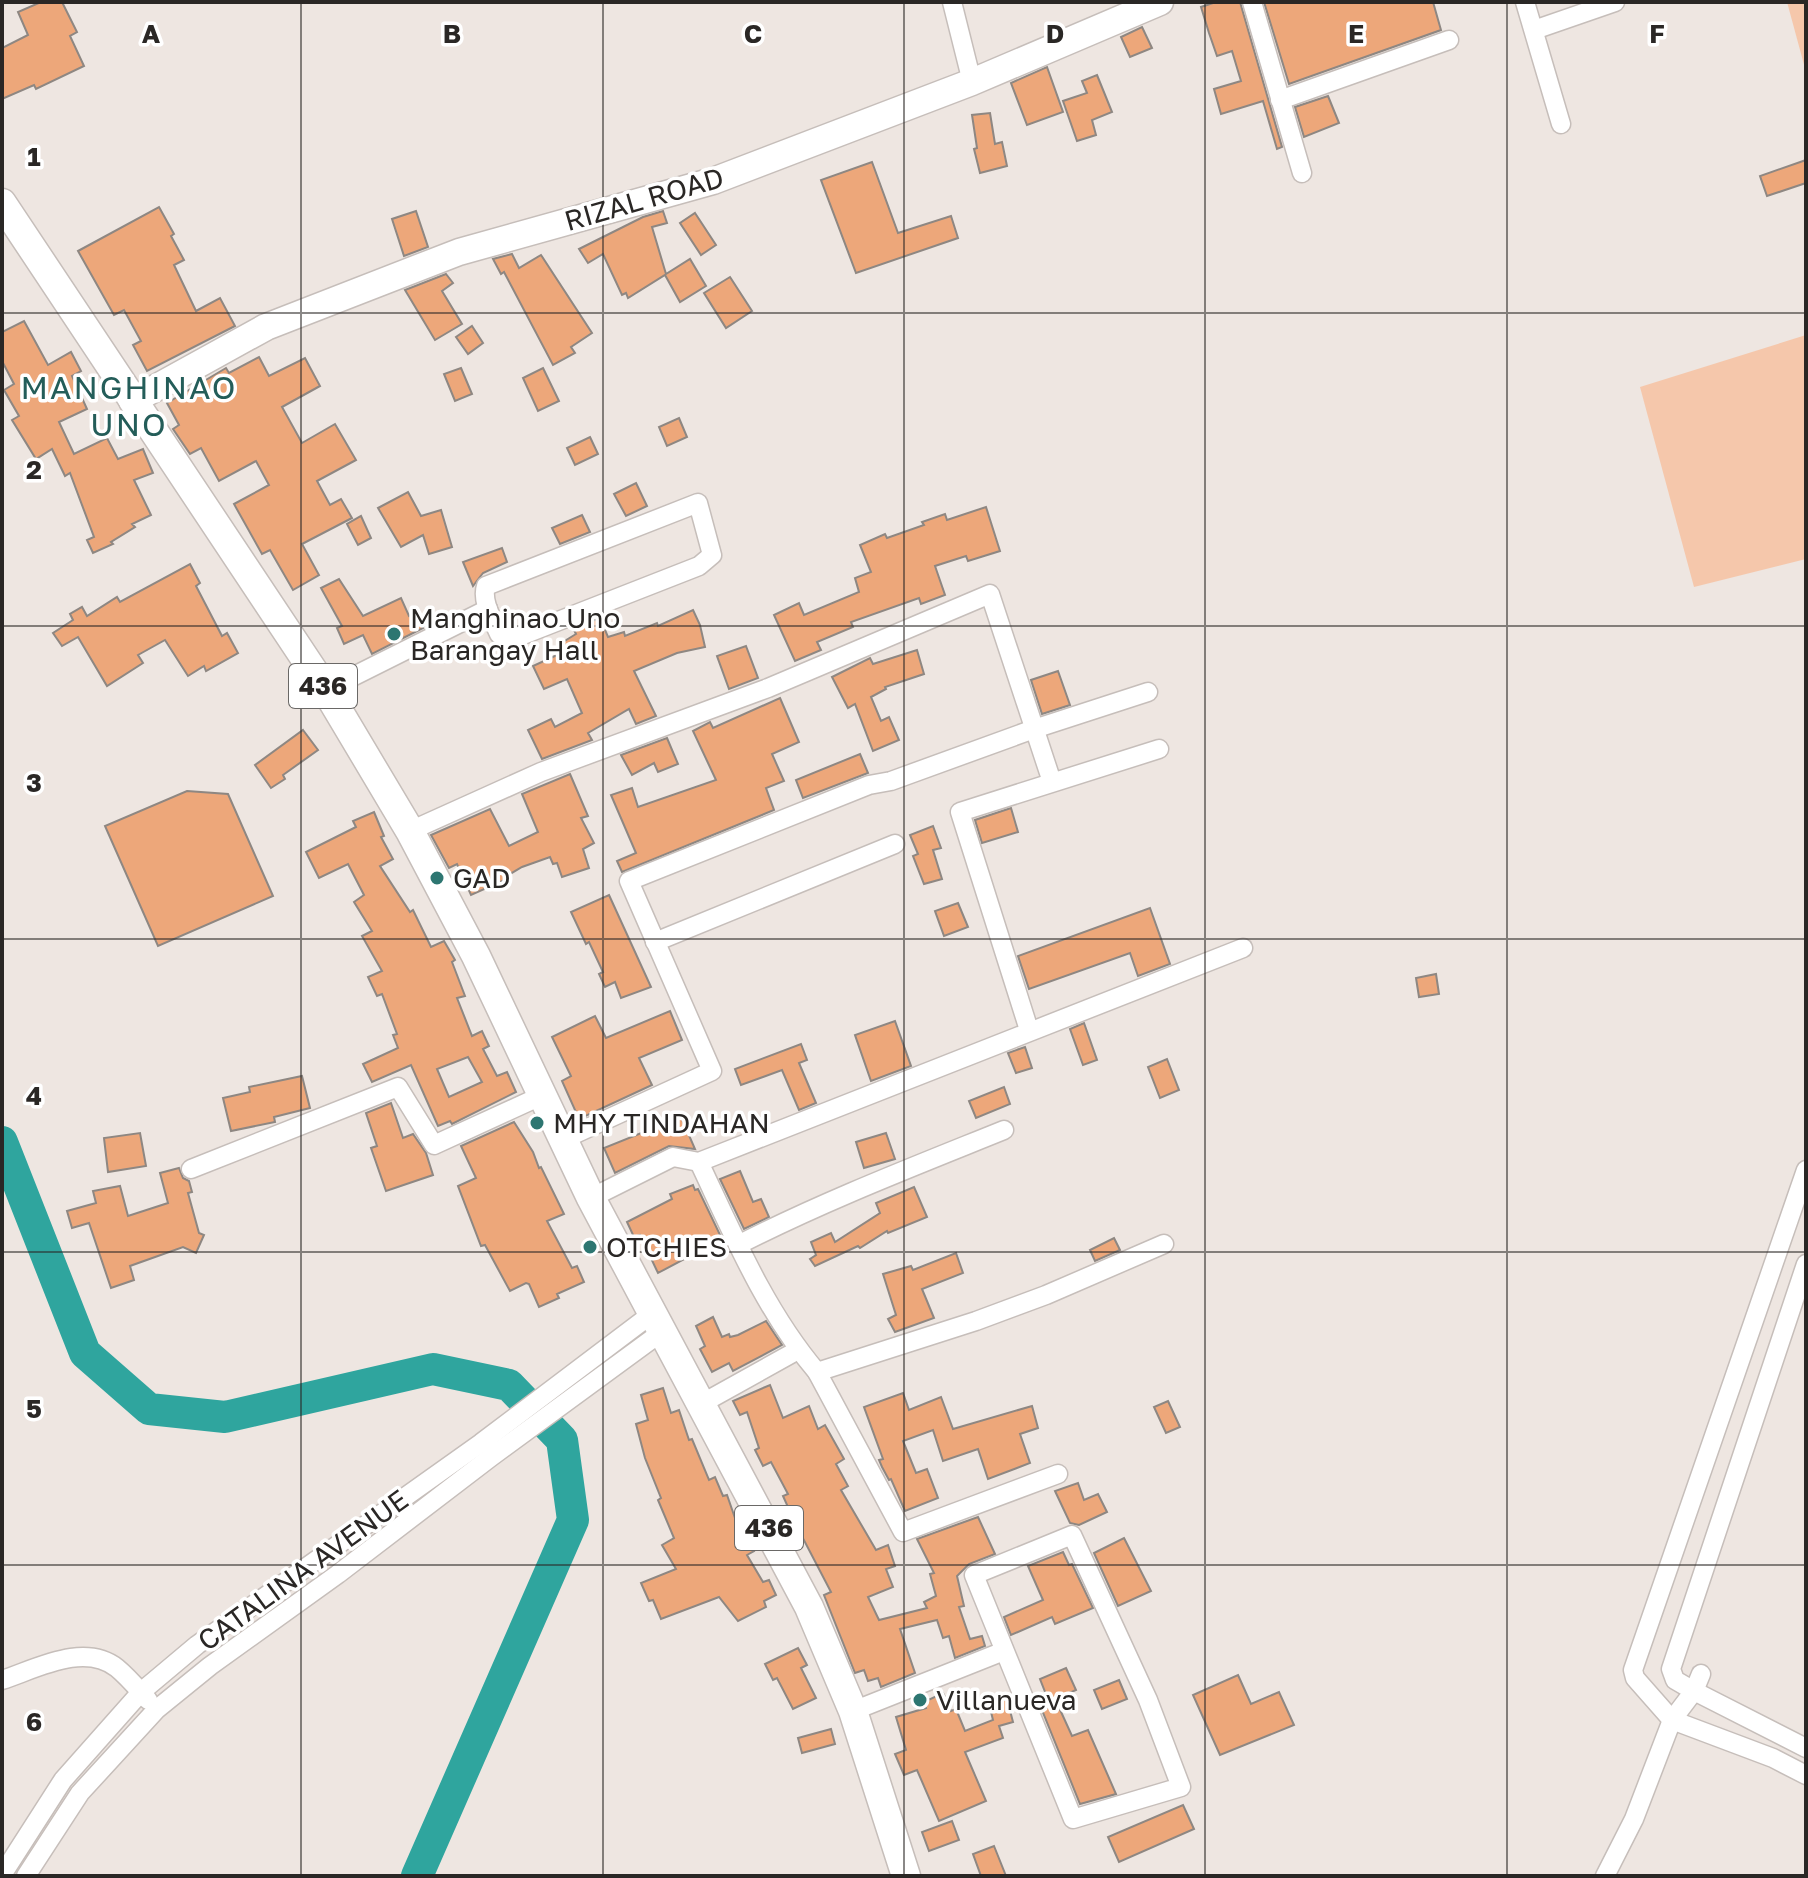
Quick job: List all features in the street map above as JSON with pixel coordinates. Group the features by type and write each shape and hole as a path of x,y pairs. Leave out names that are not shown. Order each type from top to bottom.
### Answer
{"main road":[{"name":"436","path":"2,203 326,690 410,831 476,956 591,1198 790,1569 853,1711 906,1876"}],"street":[{"path":"952,2 972,82"},
{"name":"RIZAL ROAD","path":"132,401 266,327 459,252 713,181 972,82 1160,2"},
{"path":"1252,2 1302,173"},
{"path":"1525,2 1561,124"},
{"path":"1534,30 1615,2"},
{"path":"1280,100 1449,40"},
{"path":"698,503 712,555 699,566 515,638 499,634 488,609 484,593 486,586 698,503"},
{"path":"410,831 541,772 768,688 990,594 1052,782"},
{"path":"326,690 488,609"},
{"path":"564,1139 712,1071 629,881 869,785 891,781 1148,692"},
{"path":"1029,1030 960,812 1159,749"},
{"path":"655,942 895,844"},
{"path":"591,1198 673,1157 699,1162 1243,948"},
{"path":"191,1169 398,1087 434,1145 543,1095"},
{"path":"738,1245 885,1178 1004,1130"},
{"path":"699,1162 768,1303 798,1350 817,1372 903,1532 1058,1474"},
{"path":"1806,1170 1633,1664 1635,1678 1672,1720 1773,1758 1806,1775"},
{"path":"817,1372 976,1321 1046,1295 1164,1244"},
{"path":"1806,1264 1671,1662 1675,1680 1697,1683 1806,1748"},
{"name":"CATALINA AVENUE","path":"2,1875 63,1780 141,1692 210,1636 486,1450 658,1322"},
{"path":"701,1404 798,1350"},
{"name":"CATALINA AVENUE","path":"26,1876 80,1793 157,1709 210,1666 338,1574 486,1450"},
{"path":"1072,1535 1148,1700 1181,1787 1073,1819 1004,1651 974,1575 1072,1535"},
{"path":"853,1711 1004,1651"},
{"path":"2,1680 70,1658 98,1658 117,1668 157,1709"},
{"path":"1605,1876 1634,1819 1672,1720 1697,1683"},
{"path":"1739,1747 1759,1722"}],"shaded area":[{"path":"1787,2 1806,2 1806,72"},
{"path":"1806,335 1806,559 1694,587 1640,387"}],"building":[{"path":"41,2 62,2 77,32 70,36 84,66 36,89 34,85 2,99 2,48 28,35 18,12"},
{"path":"1216,2 1240,2 1282,147 1277,149 1263,101 1221,114 1214,89 1241,81 1232,51 1217,56 1209,33 1201,7"},
{"path":"1264,2 1433,2 1441,30 1289,84"},
{"path":"1142,27 1152,48 1130,57 1121,37"},
{"path":"1047,67 1063,112 1027,125 1011,83"},
{"path":"1097,75 1112,112 1092,120 1096,135 1077,141 1063,101 1087,93 1082,81"},
{"path":"1328,96 1339,123 1304,137 1295,107"},
{"path":"990,113 995,144 1002,142 1007,166 980,173 974,149 977,148 972,115"},
{"path":"1806,160 1806,183 1767,196 1760,176"},
{"path":"872,162 898,233 951,216 958,238 856,273 821,180"},
{"path":"159,207 184,260 174,265 196,311 220,298 235,326 147,371 133,345 141,341 124,310 114,315 78,251"},
{"path":"416,211 428,247 404,256 392,219"},
{"path":"663,211 667,223 652,227 666,274 690,259 706,286 680,302 665,275 628,298 626,293 622,295 603,254 588,263 579,249 643,217"},
{"path":"695,213 716,245 701,255 680,223"},
{"path":"512,254 519,268 541,255 592,333 571,347 575,353 553,365 504,272 501,274 493,259"},
{"path":"446,274 453,283 442,291 462,324 435,340 405,290"},
{"path":"730,277 752,311 726,328 704,293"},
{"path":"24,321 48,365 71,352 81,371 72,376 87,409 59,422 74,454 107,438 118,459 143,449 153,473 134,480 151,515 132,524 135,527 111,542 113,544 93,553 87,540 94,537 70,473 65,476 52,449 36,459 12,420 19,416 4,390 14,384 2,361 2,332"},
{"path":"472,326 483,343 468,354 456,337"},
{"path":"259,357 269,376 305,358 320,386 282,407 302,443 335,424 356,460 317,481 330,505 341,499 352,518 302,544 319,575 293,590 270,550 262,554 234,504 269,485 256,461 219,481 201,448 190,454 173,429 179,425 167,403 226,368 229,373"},
{"path":"461,368 472,394 455,401 444,374"},
{"path":"543,368 559,401 538,411 523,378"},
{"path":"679,418 687,437 667,446 659,427"},
{"path":"590,437 598,454 575,465 567,448"},
{"path":"636,483 647,506 626,516 614,494"},
{"path":"408,492 421,516 441,510 452,547 429,554 423,535 401,547 378,508"},
{"path":"986,507 1000,551 968,561 966,556 935,566 945,595 921,604 919,598 851,622 853,627 817,642 821,650 795,661 774,615 799,603 804,615 859,592 855,578 871,572 860,545 885,534 887,538 924,525 922,522 945,514 947,520"},
{"path":"582,515 590,532 560,544 552,528"},
{"path":"361,516 371,538 358,545 347,524"},
{"path":"502,548 507,562 483,573 473,586 463,562"},
{"path":"190,564 200,583 196,586 222,636 227,633 238,653 206,671 204,666 188,676 165,640 138,655 143,663 107,686 78,637 62,646 53,633 73,620 70,614 82,607 87,616 117,597 120,602"},
{"path":"339,579 363,616 401,598 409,616 416,613 423,628 372,654 363,635 344,644 337,628 342,626 321,588"},
{"path":"693,610 705,647 677,653 634,671 656,716 636,724 629,709 588,733 592,740 542,759 528,730 551,719 555,727 582,713 567,679 544,689 533,666 568,650 563,642 576,634 573,628 600,618 608,637 624,632 625,636 657,623 658,626"},
{"path":"746,646 758,678 729,689 717,656"},
{"path":"917,650 924,674 885,687 871,697 881,721 889,717 899,740 873,751 855,704 848,708 832,677 870,658 873,664"},
{"path":"1058,671 1070,705 1042,714 1031,680"},
{"path":"780,698 799,742 772,754 784,781 766,788 774,810 622,872 617,861 636,853 611,795 632,788 638,807 716,780 693,731 710,722 713,728"},
{"path":"303,730 318,750 283,775 285,779 271,788 255,765"},
{"path":"667,738 678,764 658,772 654,763 632,775 621,755"},
{"path":"860,754 868,773 803,798 796,780"},
{"path":"570,774 588,816 581,818 594,843 583,849 589,868 562,877 557,863 553,864 550,857 522,867 505,877 507,879 471,895 457,864 449,868 431,835 490,809 509,846 538,832 522,794"},
{"path":"187,791 228,794 273,896 158,946 105,826"},
{"path":"1011,808 1018,832 982,843 975,820"},
{"path":"374,812 384,836 381,837 393,859 380,866 410,912 413,910 431,947 444,941 455,960 452,962 465,996 457,998 472,1036 482,1031 489,1046 483,1049 497,1076 507,1072 516,1092 452,1124 450,1121 438,1126 411,1065 372,1082 363,1064 398,1048 393,1035 397,1034 382,994 377,996 368,977 382,971 362,936 372,931 354,902 364,895 348,864 319,878 306,852 356,827 353,821","holes":["468,1057 482,1082 449,1097 437,1069"]},
{"path":"933,826 941,848 933,850 942,879 924,884 913,856 918,854 910,835"},
{"path":"609,895 651,987 621,998 615,982 605,987 599,974 603,972 571,912"},
{"path":"958,903 968,927 944,936 935,911"},
{"path":"1150,908 1170,964 1138,976 1130,953 1029,989 1018,956"},
{"path":"1436,974 1439,994 1419,997 1416,978"},
{"path":"670,1011 682,1040 639,1058 652,1085 579,1119 562,1081 571,1076 552,1037 595,1016 606,1038"},
{"path":"895,1021 911,1066 871,1081 855,1035"},
{"path":"1084,1023 1097,1060 1083,1065 1070,1029"},
{"path":"801,1044 807,1060 799,1063 816,1103 799,1110 782,1070 741,1085 735,1069"},
{"path":"1025,1047 1032,1068 1016,1073 1008,1053"},
{"path":"1167,1059 1179,1090 1160,1098 1148,1067"},
{"path":"302,1076 310,1108 274,1117 275,1122 231,1131 223,1098 250,1092 249,1087"},
{"path":"1004,1087 1010,1104 976,1118 969,1101"},
{"path":"391,1103 403,1138 413,1134 426,1153 433,1175 386,1191 371,1148 377,1146 366,1113"},
{"path":"681,1117 695,1149 669,1146 615,1173 604,1148"},
{"path":"514,1122 564,1214 547,1221 572,1268 577,1266 584,1282 557,1294 559,1298 539,1307 529,1284 510,1291 485,1245 481,1246 458,1186 476,1178 461,1146"},
{"path":"140,1133 146,1166 108,1172 104,1138"},
{"path":"886,1133 895,1159 864,1168 856,1142"},
{"path":"179,1168 183,1178 189,1181 192,1192 188,1193 199,1233 204,1235 196,1253 183,1247 130,1266 134,1280 111,1288 89,1223 72,1228 67,1211 96,1203 93,1191 120,1186 128,1216 168,1203 160,1173"},
{"path":"740,1171 753,1202 761,1199 769,1217 744,1229 720,1179"},
{"path":"693,1185 695,1190 698,1189 722,1239 658,1273 640,1235 634,1237 627,1222 672,1199 670,1194"},
{"path":"914,1187 927,1217 887,1231 860,1248 858,1246 815,1266 810,1259 816,1255 811,1242 831,1233 835,1242 880,1213 876,1203"},
{"path":"1114,1238 1120,1250 1095,1261 1090,1250"},
{"path":"956,1253 963,1273 922,1289 934,1318 895,1332 888,1319 896,1315 883,1274 911,1266 913,1270"},
{"path":"713,1317 722,1337 738,1335 766,1321 782,1345 733,1371 729,1363 712,1372 700,1349 705,1346 696,1326"},
{"path":"770,1385 783,1418 809,1406 818,1429 825,1425 844,1459 836,1464 848,1486 841,1490 876,1550 888,1545 895,1566 886,1569 893,1587 868,1597 879,1620 927,1608 924,1602 936,1596 930,1574 934,1573 917,1539 978,1517 995,1554 969,1564 957,1576 964,1606 959,1607 970,1639 982,1636 985,1646 955,1658 949,1636 943,1638 937,1620 900,1629 915,1673 881,1687 878,1678 868,1681 864,1670 855,1673 824,1595 831,1592 795,1523 786,1528 778,1512 788,1507 783,1496 788,1494 771,1462 763,1466 755,1450 759,1448 747,1412 740,1415 733,1401"},
{"path":"663,1388 671,1413 679,1410 689,1440 692,1439 709,1480 715,1477 723,1496 727,1495 735,1518 740,1516 754,1551 747,1555 763,1582 769,1580 776,1595 764,1601 766,1607 738,1621 719,1597 661,1619 641,1583 676,1569 662,1545 674,1538 658,1500 661,1498 636,1424 648,1420 641,1395"},
{"path":"903,1393 909,1410 941,1397 953,1429 1032,1406 1038,1428 1020,1434 1030,1463 988,1479 978,1449 943,1461 933,1430 903,1441 916,1473 927,1469 938,1498 905,1511 879,1460 883,1459 864,1407"},
{"path":"1168,1401 1180,1427 1166,1433 1154,1407"},
{"path":"1078,1483 1084,1500 1098,1494 1107,1512 1079,1525 1070,1523 1055,1491"},
{"path":"1124,1538 1151,1591 1118,1606 1094,1553"},
{"path":"1063,1552 1093,1608 1055,1624 1052,1617 1011,1635 1004,1617 1043,1600 1028,1566"},
{"path":"798,1648 807,1665 801,1668 816,1698 793,1709 777,1678 773,1680 765,1664"},
{"path":"1066,1668 1076,1690 1049,1702 1040,1679"},
{"path":"1238,1675 1251,1704 1279,1692 1294,1725 1220,1755 1193,1695"},
{"path":"1119,1680 1127,1699 1102,1709 1094,1690"},
{"path":"943,1693 951,1711 956,1709 965,1731 993,1720 989,1704 1007,1699 1013,1722 999,1726 1003,1738 965,1752 986,1801 939,1821 917,1770 904,1775 895,1754 906,1750 896,1717 926,1708 924,1702"},
{"path":"1057,1703 1072,1736 1088,1730 1116,1794 1080,1804 1042,1710"},
{"path":"831,1729 835,1744 802,1753 798,1738"},
{"path":"1183,1805 1194,1829 1119,1862 1108,1837"},
{"path":"952,1821 959,1840 929,1851 922,1832"},
{"path":"994,1846 1006,1876 981,1876 973,1854"}],"waterway":[{"path":"2,1142 85,1353 149,1409 225,1417 433,1369 509,1385 562,1440 573,1520 417,1876"}],"place":[{"name":"Manghinao Uno Barangay Hall","path":"394,634"},
{"name":"GAD","path":"437,878"},
{"name":"MHY TINDAHAN","path":"537,1123"},
{"name":"OTCHIES","path":"590,1247"},
{"name":"Villanueva","path":"920,1700"}],"district":[{"name":"MANGHINAO UNO","path":"129,406"}]}
